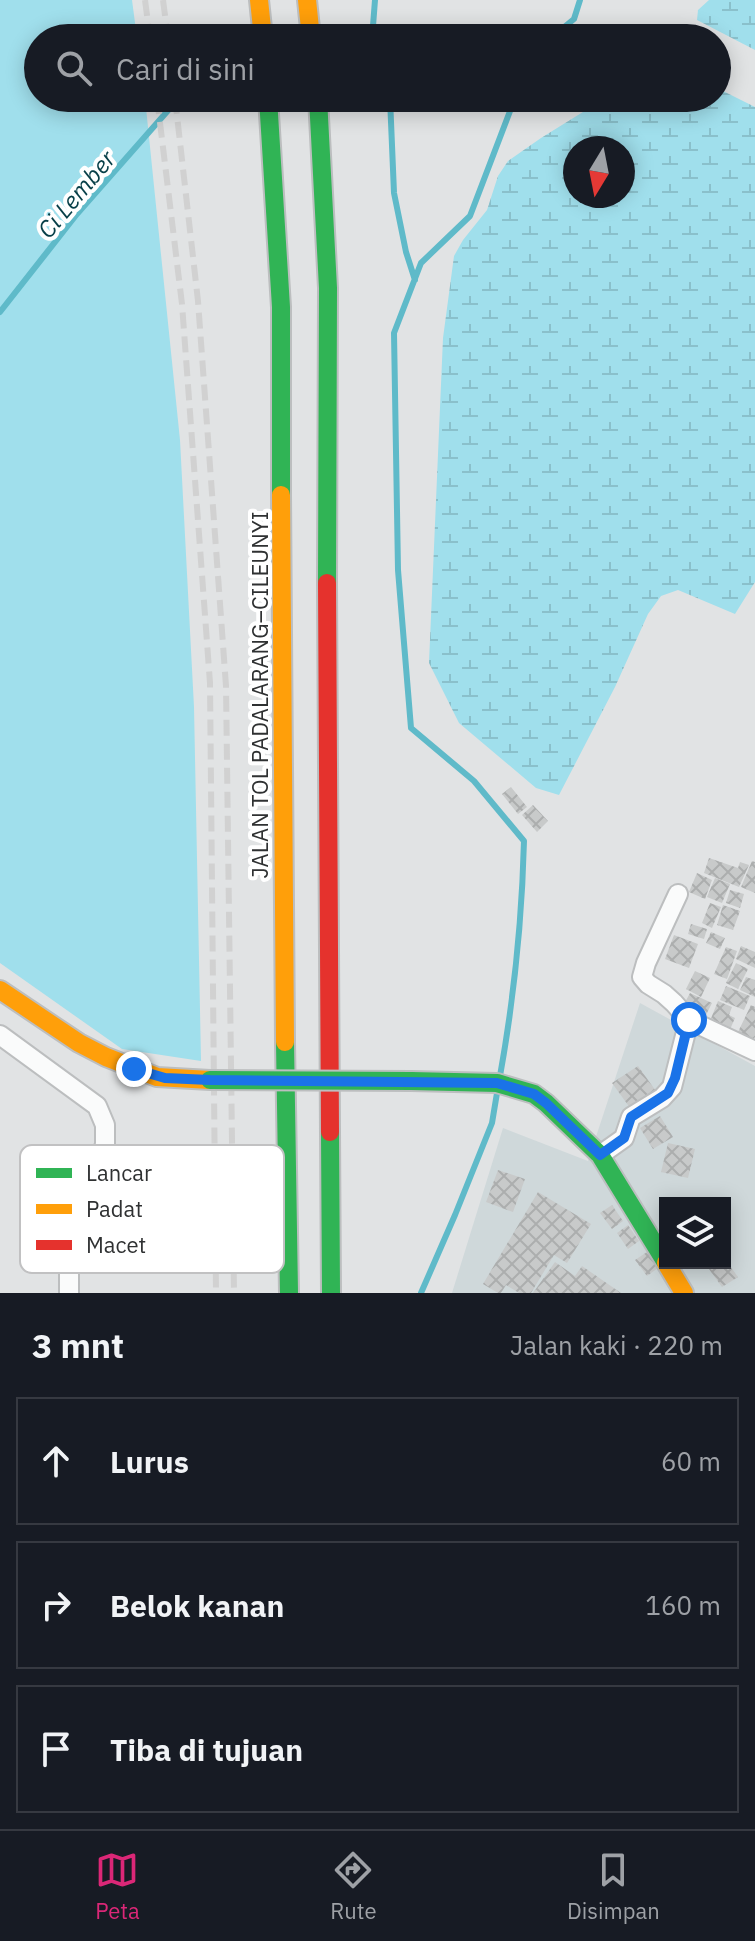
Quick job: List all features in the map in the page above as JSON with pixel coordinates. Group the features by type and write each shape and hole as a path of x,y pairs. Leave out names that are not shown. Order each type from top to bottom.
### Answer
{"main road":[{"path":"259,0 262,24"},
{"path":"307,0 310,24"},
{"name":"JALAN TOL PADALARANG–CILEUNYI","path":"269,112 281,307 289,1293"},
{"path":"319,112 328,288 326,720 331,1293"},
{"path":"0,990 79,1043 157,1077 497,1083 534,1094 600,1155 659,1251"},
{"path":"670,1269 684,1293"}],"street":[{"path":"678,894 642,977 674,1003 689,1020 755,1051"},
{"path":"600,1155 624,1138 631,1117 668,1093 675,1078 689,1020"},
{"path":"0,1035 97,1106 105,1125 105,1145"}],"shaded area":[{"path":"640,1003 755,1066 755,1293 452,1293 503,1128 588,1161"}],"green space":[{"path":"0,0 132,0 135,24 24,24 24,112 146,112 180,440 194,707 201,1061 122,1049 0,963"},
{"path":"709,0 755,0 755,50 731,38 731,24 705,24 697,20 698,10"},
{"path":"731,95 755,107 755,582 735,614 678,590 661,596 648,614 615,687 559,795 536,788 459,723 429,663 443,338 454,256 487,210 498,176 508,161 583,112 731,112"}],"building":[{"path":"511,787 527,807 518,814 502,794"},
{"path":"533,805 548,821 537,832 522,815"},
{"path":"709,858 738,868 740,862 749,865 739,887 704,873"},
{"path":"752,861 755,862 755,893 741,887"},
{"path":"697,873 712,880 705,899 689,892"},
{"path":"715,878 730,884 722,903 707,897"},
{"path":"730,890 744,894 740,908 726,903"},
{"path":"710,903 721,907 712,928 702,923"},
{"path":"723,905 740,911 733,930 717,925"},
{"path":"691,924 707,929 704,939 688,934"},
{"path":"711,932 725,938 720,949 706,943"},
{"path":"674,935 698,944 689,968 665,959"},
{"path":"741,946 755,952 755,968 736,959"},
{"path":"726,947 737,951 727,979 714,974"},
{"path":"736,963 748,969 738,989 726,983"},
{"path":"695,971 710,978 701,997 686,989"},
{"path":"746,977 755,980 755,997 740,990"},
{"path":"726,986 750,996 744,1010 720,1000"},
{"path":"690,993 712,1003 704,1019 682,1008"},
{"path":"718,1001 732,1007 729,1015 735,1018 728,1034 708,1026"},
{"path":"751,1005 755,1007 753,1040 738,1032"},
{"path":"638,1066 658,1094 633,1112 612,1083"},
{"path":"660,1116 673,1137 653,1149 640,1128"},
{"path":"668,1143 695,1149 688,1178 661,1172"},
{"path":"498,1170 525,1179 513,1212 486,1202"},
{"path":"538,1192 591,1224 567,1263 554,1255 531,1293 519,1293 506,1285 498,1293 483,1284"},
{"path":"612,1205 623,1221 612,1229 600,1213"},
{"path":"628,1225 639,1241 628,1249 617,1233"},
{"path":"647,1252 658,1268 647,1276 635,1260"},
{"path":"555,1262 575,1276 582,1266 621,1293 533,1293"},
{"path":"731,1267 738,1277 722,1287 709,1269"}],"waterway":[{"path":"373,24 375,0"},
{"path":"568,24 574,19 580,0"},
{"name":"Ci Lember","path":"0,312 77,214 167,112"},
{"path":"391,112 394,193 415,280"},
{"path":"500,1076 516,959 524,841 474,781 411,728 398,570 394,333 421,263 470,216 510,112"},
{"path":"421,1293 492,1123 498,1087"}],"railway":[{"path":"145,0 148,24"},
{"path":"163,0 166,24"},
{"path":"159,112 182,304 210,683 215,1145"},
{"path":"177,112 198,301 226,686 232,1145"},
{"path":"216,1273 216,1293"},
{"path":"234,1273 234,1293"}],"traffic: fast":[{"path":"269,112 281,307 281,495"},
{"path":"319,112 328,288 327,583"},
{"path":"285,1042 289,1293"},
{"path":"210,1080 411,1081"},
{"path":"411,1081 497,1083 534,1094 600,1155 659,1251"},
{"path":"330,1132 331,1293"}],"traffic: slow":[{"path":"259,0 262,24"},
{"path":"307,0 310,24"},
{"path":"281,495 285,1042"},
{"path":"0,990 79,1043 106,1057 157,1077 210,1080"},
{"path":"670,1269 684,1293"}],"traffic: jam":[{"path":"327,583 330,1132"}],"route":[{"path":"134,1069 165,1078 210,1080 497,1083 534,1094 600,1155 624,1138 631,1117 662,1098 672,1087 689,1020"}]}
